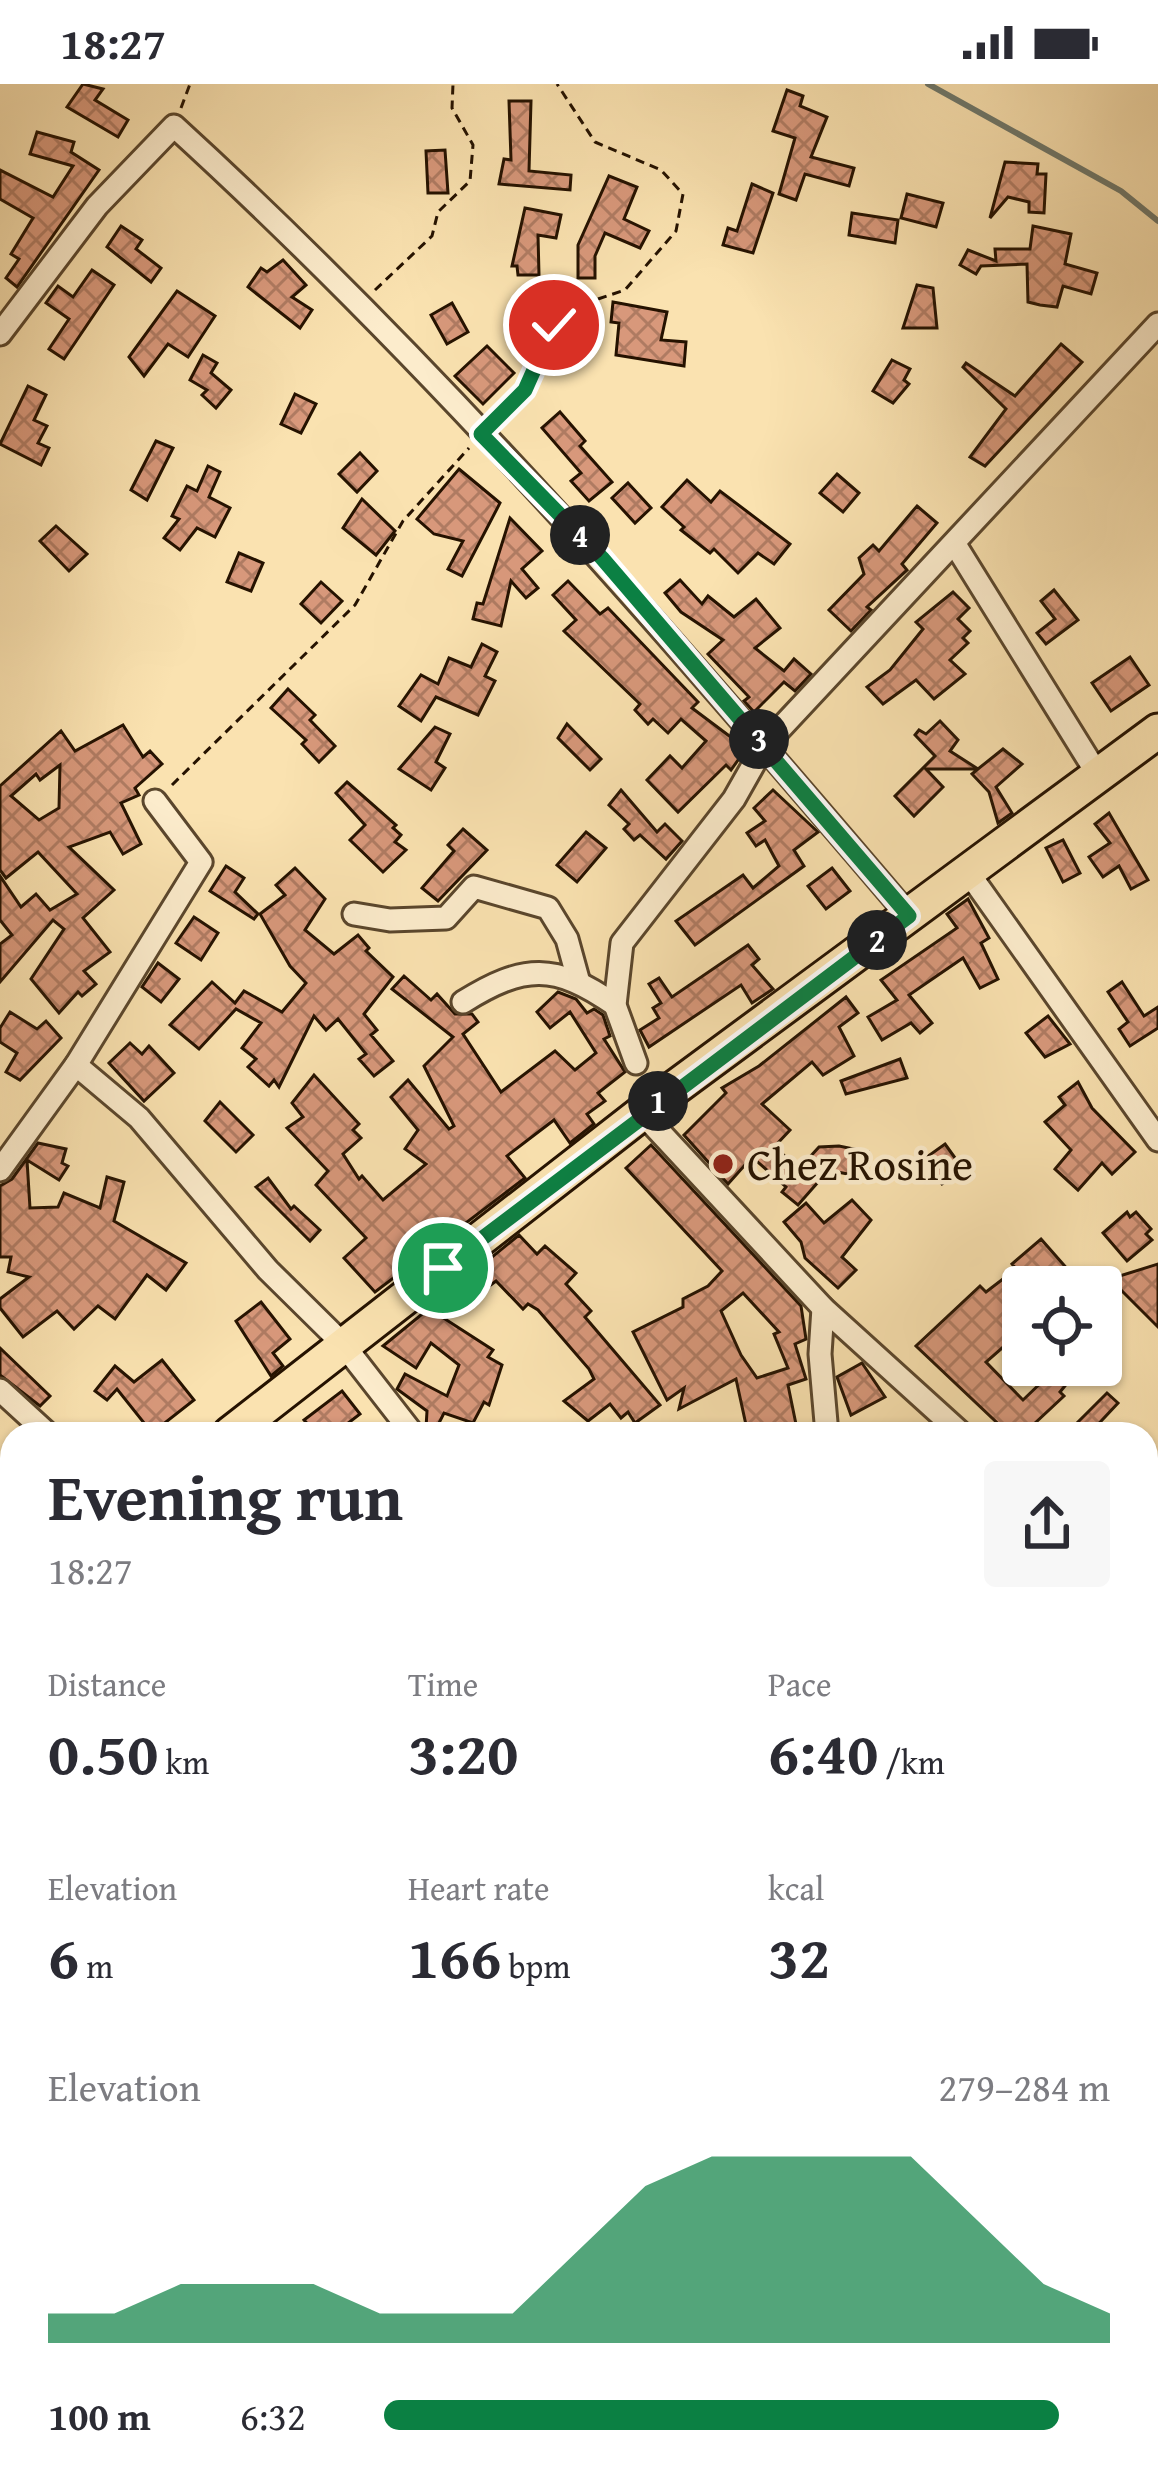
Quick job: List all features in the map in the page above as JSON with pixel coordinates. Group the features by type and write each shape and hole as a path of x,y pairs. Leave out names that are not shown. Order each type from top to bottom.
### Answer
{"main road":[{"path":"245,1422 642,1113 1158,731"}],"street":[{"path":"0,334 97,206 174,126 255,200 602,558 909,916"},
{"path":"636,1064 615,1005 622,943 734,799 764,746 956,546 1158,324"},
{"path":"956,546 1098,775"},
{"path":"0,1170 76,1065 201,862 155,801"},
{"path":"968,872 1158,1140"},
{"path":"354,914 390,920 446,918 474,886 548,908 567,939 578,979"},
{"path":"463,1002 502,978 526,972 578,979 615,1005"},
{"path":"76,1065 140,1118 268,1270 344,1344 404,1422"},
{"path":"642,1113 823,1308 949,1422"},
{"path":"823,1308 820,1354 826,1422"},
{"path":"0,1390 35,1422"}],"path":[{"path":"174,126 190,84"},
{"path":"357,307 432,236 438,212 470,181 472,145 452,108 453,84"},
{"path":"155,801 355,605 403,521 525,390 554,325 571,308 625,290 676,230 683,194 661,170 595,142 557,84"}],"building":[{"path":"83,84 103,89 95,100 128,120 118,137 67,107"},
{"path":"787,90 803,96 800,106 827,117 811,157 854,168 849,186 805,174 796,200 779,194 795,138 773,131"},
{"path":"509,101 531,101 529,171 571,175 570,190 499,184 504,159 511,160"},
{"path":"37,132 74,142 71,152 99,170 17,287 6,278 19,259 11,254 33,218 0,199 0,170 53,197 73,166 30,154"},
{"path":"445,150 448,193 428,193 426,151"},
{"path":"1005,162 1038,164 1037,174 1046,174 1044,213 1029,212 1029,202 1008,197 990,218"},
{"path":"609,176 637,187 624,219 649,231 640,248 605,233 595,256 595,278 578,278 578,245"},
{"path":"752,184 773,193 753,253 723,245 728,228 737,231"},
{"path":"907,194 943,203 936,227 901,218"},
{"path":"525,208 561,215 556,238 538,235 539,275 518,275 517,266 512,266"},
{"path":"852,213 898,220 895,243 849,235"},
{"path":"121,226 142,240 136,249 161,268 151,282 107,247"},
{"path":"1033,226 1071,234 1065,264 1097,273 1091,294 1063,286 1057,307 1040,305 1028,302 1027,264 981,266 976,274 960,265 968,250 996,261 995,249 1030,249"},
{"path":"283,260 306,285 292,297 312,310 300,328 248,287 261,268 267,272"},
{"path":"92,270 114,285 64,359 49,349 69,319 46,303 58,286 73,297"},
{"path":"917,285 933,288 937,328 903,328"},
{"path":"177,291 215,316 188,357 168,344 144,376 129,357"},
{"path":"613,302 667,312 661,340 686,342 684,366 616,355 619,323 611,322"},
{"path":"452,303 468,332 447,344 431,315"},
{"path":"1061,344 1082,362 985,466 970,457 1006,409 963,367 966,363 1015,396"},
{"path":"487,346 514,373 483,404 455,376"},
{"path":"203,355 217,363 211,373 231,390 216,408 202,395 207,390 190,380"},
{"path":"892,360 910,369 904,380 909,384 893,403 873,391"},
{"path":"28,386 46,395 34,420 47,426 38,443 49,448 41,465 0,444"},
{"path":"295,394 316,404 301,433 281,424"},
{"path":"560,412 585,441 580,446 612,482 589,501 571,481 581,473 542,428"},
{"path":"156,441 173,448 147,500 131,490"},
{"path":"360,453 377,471 357,492 339,474"},
{"path":"208,466 220,472 209,497 230,508 215,537 197,528 180,550 164,538 179,519 172,516 187,486 197,491"},
{"path":"459,469 500,503 462,576 448,569 463,541 434,534 417,519"},
{"path":"837,474 859,493 843,512 820,493"},
{"path":"687,480 711,502 720,491 790,544 774,564 758,553 738,573 714,549 710,553 681,530 684,527 662,507"},
{"path":"628,483 651,508 635,523 612,498"},
{"path":"362,499 395,531 376,555 343,528"},
{"path":"917,506 937,523 902,564 907,570 867,607 871,610 851,631 829,610 864,574 859,558 873,545 879,551"},
{"path":"510,518 542,551 522,569 538,588 526,598 511,581 501,626 473,619 477,603 483,604"},
{"path":"56,526 87,554 69,571 40,541"},
{"path":"239,553 263,563 251,591 227,582"},
{"path":"680,580 702,604 708,596 734,617 756,599 780,628 755,648 784,671 794,659 811,674 795,691 784,682 754,712 744,701 749,697 708,654 723,640 681,612 665,593"},
{"path":"568,581 600,614 608,608 698,702 692,708 740,744 743,753 731,770 726,765 678,812 647,780 670,756 682,768 706,741 681,719 668,733 653,719 648,724 635,710 640,704 564,631 576,620 553,595"},
{"path":"321,582 342,601 321,623 301,604"},
{"path":"1054,590 1078,620 1046,644 1037,633 1055,619 1041,601"},
{"path":"953,592 969,608 958,619 970,631 963,638 968,643 950,660 965,674 934,699 916,680 883,704 867,687 890,670 923,629 916,622"},
{"path":"482,644 497,652 485,676 495,681 478,715 436,697 421,721 399,706 421,675 438,684 449,658 471,667"},
{"path":"1130,657 1149,685 1111,711 1092,683"},
{"path":"288,689 315,715 310,720 335,746 319,762 302,744 306,740 271,708"},
{"path":"940,721 958,740 950,751 978,769 926,769 943,787 914,816 895,796 935,756 915,735 919,730 926,734"},
{"path":"567,724 601,759 590,770 558,738"},
{"path":"123,725 143,757 150,751 162,764 135,788 139,795 121,803 141,844 123,854 110,832 69,847 114,890 83,918 110,952 84,971 96,984 82,996 78,992 59,1013 31,979 64,929 53,920 0,982 0,944 12,935 0,920 0,876 21,907 36,894 50,910 77,894 38,852 6,878 0,870 0,786 61,731 75,751","holes":["60,765 59,808 39,820 11,796 36,774 40,780"]},
{"path":"435,727 450,734 436,762 445,768 431,790 399,769"},
{"path":"1003,749 1022,764 996,787 1012,813 998,823 989,792 972,774"},
{"path":"347,782 396,825 393,828 401,835 395,842 406,850 383,872 350,840 365,825 336,793"},
{"path":"621,790 657,832 665,824 682,841 666,859 640,835 634,840 624,829 629,824 609,805"},
{"path":"773,790 818,832 794,850 804,866 695,945 676,921 743,875 753,888 779,866 765,840 756,846 747,833 765,821 754,808"},
{"path":"1109,813 1148,880 1131,889 1119,866 1103,877 1089,857 1110,843 1095,824"},
{"path":"463,829 487,850 438,901 422,888 454,851 448,845"},
{"path":"586,832 606,848 577,882 557,865"},
{"path":"1063,840 1080,873 1063,882 1046,848"},
{"path":"226,866 244,878 235,892 258,914 254,919 210,891"},
{"path":"295,868 325,899 305,930 334,954 358,935 369,948 366,951 393,977 364,1014 377,1030 371,1035 393,1061 374,1076 359,1059 366,1054 338,1019 326,1030 314,1016 279,1087 274,1080 269,1086 248,1067 256,1059 242,1048 261,1023 236,1009 199,1049 170,1025 212,982 235,1003 244,991 282,1012 306,983 290,966 260,914 285,895 276,885"},
{"path":"832,868 850,891 826,909 808,886"},
{"path":"968,899 989,938 981,943 998,979 980,988 963,958 909,995 932,1023 920,1033 911,1023 882,1040 868,1017 897,1000 881,980 957,928 947,914"},
{"path":"194,917 218,933 201,960 176,943"},
{"path":"748,945 759,959 752,965 773,989 752,1003 741,985 649,1047 640,1030 659,1018 653,1008 661,1003 649,984 659,978 672,997"},
{"path":"158,963 179,979 161,1002 142,987"},
{"path":"404,976 431,1000 437,994 455,1014 472,1014 478,1022 463,1034 501,1092 555,1051 575,1070 596,1053 570,1012 550,1028 537,1012 558,992 576,999 587,1013 594,1009 603,1015 610,1036 604,1039 625,1072 598,1093 605,1101 587,1114 594,1124 570,1143 554,1120 507,1156 525,1178 375,1292 344,1258 366,1238 316,1185 328,1171 287,1128 303,1117 292,1103 314,1075 359,1124 353,1130 361,1138 343,1154 359,1179 362,1176 383,1200 426,1164 405,1149 418,1130 391,1097 408,1080 449,1129 454,1126 424,1066 453,1037 392,989"},
{"path":"1122,982 1144,1016 1158,1007 1158,1028 1130,1046 1119,1029 1128,1022 1108,992"},
{"path":"846,997 858,1013 839,1027 854,1056 823,1075 812,1062 762,1104 790,1130 775,1146 798,1170 819,1147 839,1146 868,1152 863,1177 822,1169 826,1173 798,1205 782,1192 786,1187 752,1157 728,1184 684,1135 726,1093 722,1088 759,1066"},
{"path":"10,1012 37,1029 46,1021 61,1038 20,1080 6,1072 17,1053 0,1042 0,1028"},
{"path":"1048,1016 1070,1044 1045,1057 1026,1033"},
{"path":"130,1043 142,1054 149,1046 174,1073 144,1101 109,1063"},
{"path":"900,1059 907,1078 846,1094 841,1081"},
{"path":"1078,1082 1092,1108 1135,1152 1112,1174 1102,1163 1078,1190 1055,1169 1071,1150 1045,1122 1065,1105 1059,1097"},
{"path":"220,1102 253,1135 236,1152 205,1121"},
{"path":"38,1143 66,1149 62,1163 68,1166 59,1180 27,1160 30,1208 58,1207 64,1193 100,1208 107,1177 124,1182 114,1221 186,1263 166,1290 147,1275 115,1319 98,1306 74,1329 57,1311 23,1337 0,1308 0,1299 29,1277 8,1272 11,1257 0,1257 0,1186 12,1179"},
{"path":"945,1144 963,1169 942,1184 924,1159"},
{"path":"651,1145 801,1306 806,1339 795,1344 806,1379 788,1385 796,1422 745,1422 736,1379 679,1409 684,1388 667,1400 633,1332 683,1307 683,1299 708,1286 722,1271 626,1168","holes":["743,1293 779,1332 774,1334 788,1368 757,1378 721,1311"]},
{"path":"268,1178 291,1209 294,1206 320,1230 310,1241 256,1187"},
{"path":"852,1200 871,1220 842,1257 856,1270 838,1288 805,1258 801,1242 784,1222 806,1203 824,1223"},
{"path":"1127,1212 1130,1217 1136,1212 1151,1229 1146,1234 1152,1240 1127,1261 1103,1233"},
{"path":"519,1235 537,1254 545,1246 576,1273 566,1284 591,1311 585,1317 660,1405 634,1422 628,1412 621,1418 610,1404 588,1421 564,1401 594,1379 589,1369 538,1310 528,1304 523,1309 496,1281 445,1319 493,1350 488,1357 502,1365 489,1405 484,1402 474,1422 444,1413 440,1422 426,1422 427,1411 397,1389 405,1374 447,1396 459,1365 431,1343 416,1368 383,1346"},
{"path":"1041,1239 1065,1266 1014,1266"},
{"path":"1158,1264 1158,1327 1122,1291 1122,1275"},
{"path":"1002,1280 1002,1348 986,1362 1002,1378 1002,1386 1009,1386 1023,1400 1038,1386 1065,1386 1060,1392 1064,1396 1036,1422 996,1422 916,1346 980,1286 986,1292"},
{"path":"261,1302 290,1339 273,1353 283,1366 271,1376 236,1321"},
{"path":"0,1348 50,1396 40,1406 0,1375"},
{"path":"162,1360 194,1400 166,1422 143,1422 117,1389 107,1400 95,1391 115,1366 134,1382"},
{"path":"862,1363 885,1397 851,1415 837,1377"},
{"path":"342,1391 360,1414 350,1422 304,1420"},
{"path":"1107,1393 1118,1403 1100,1422 1078,1422"}],"waterway":[{"path":"928,84 1121,191 1158,221"}],"place":[{"name":"Chez Rosine","path":"723,1164"}],"route":[{"path":"443,1268 665,1095 909,916 602,558 481,434 525,390 554,325"}]}
